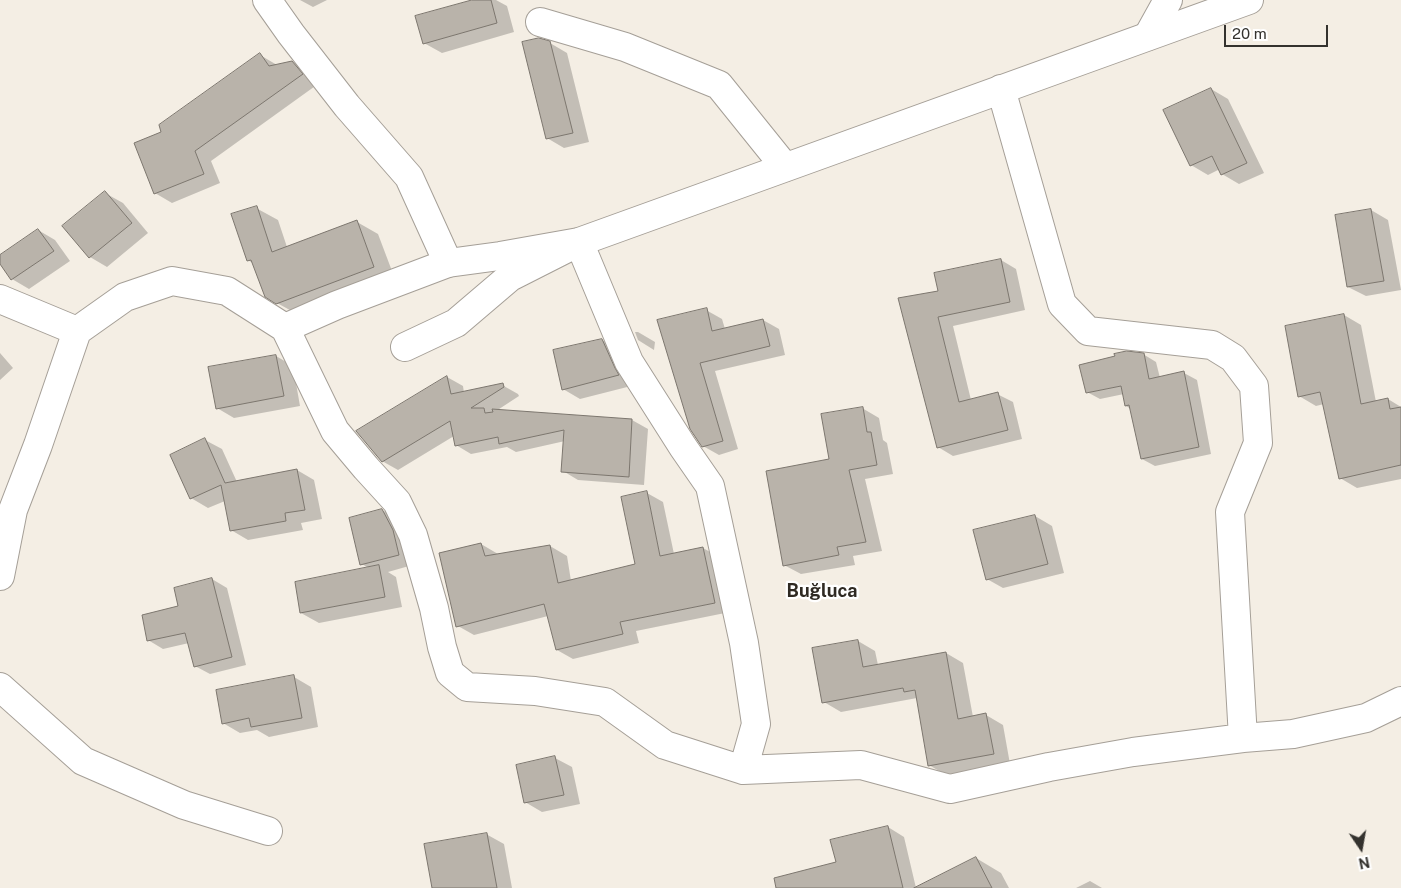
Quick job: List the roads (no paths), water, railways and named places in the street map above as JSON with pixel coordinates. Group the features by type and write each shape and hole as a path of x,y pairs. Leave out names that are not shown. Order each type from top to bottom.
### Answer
{"street":[{"path":"268,0 347,106 409,177 448,263"},
{"path":"1148,36 1168,0"},
{"path":"404,347 456,323 510,277 579,242 1249,0"},
{"path":"540,22 625,47 719,85 785,167"},
{"path":"1001,88 1062,304 1088,331 1212,345 1233,358 1254,386 1258,443 1230,512 1243,738"},
{"path":"285,328 345,302 448,263 579,242"},
{"path":"579,242 629,362 683,448 710,486 744,643 756,724 743,770"},
{"path":"0,576 13,510 77,331 125,297 172,281 227,291 285,328 335,431 397,502 414,535 450,673 467,687 536,691 604,702 665,745 743,770 861,765 950,790 1049,767 1114,756 1243,738 1293,734 1366,718 1401,701"},
{"path":"0,299 77,331"},
{"path":"0,687 83,761 184,805 268,832"}],"district":[{"name":"Buğluca","path":"822,591"}]}
